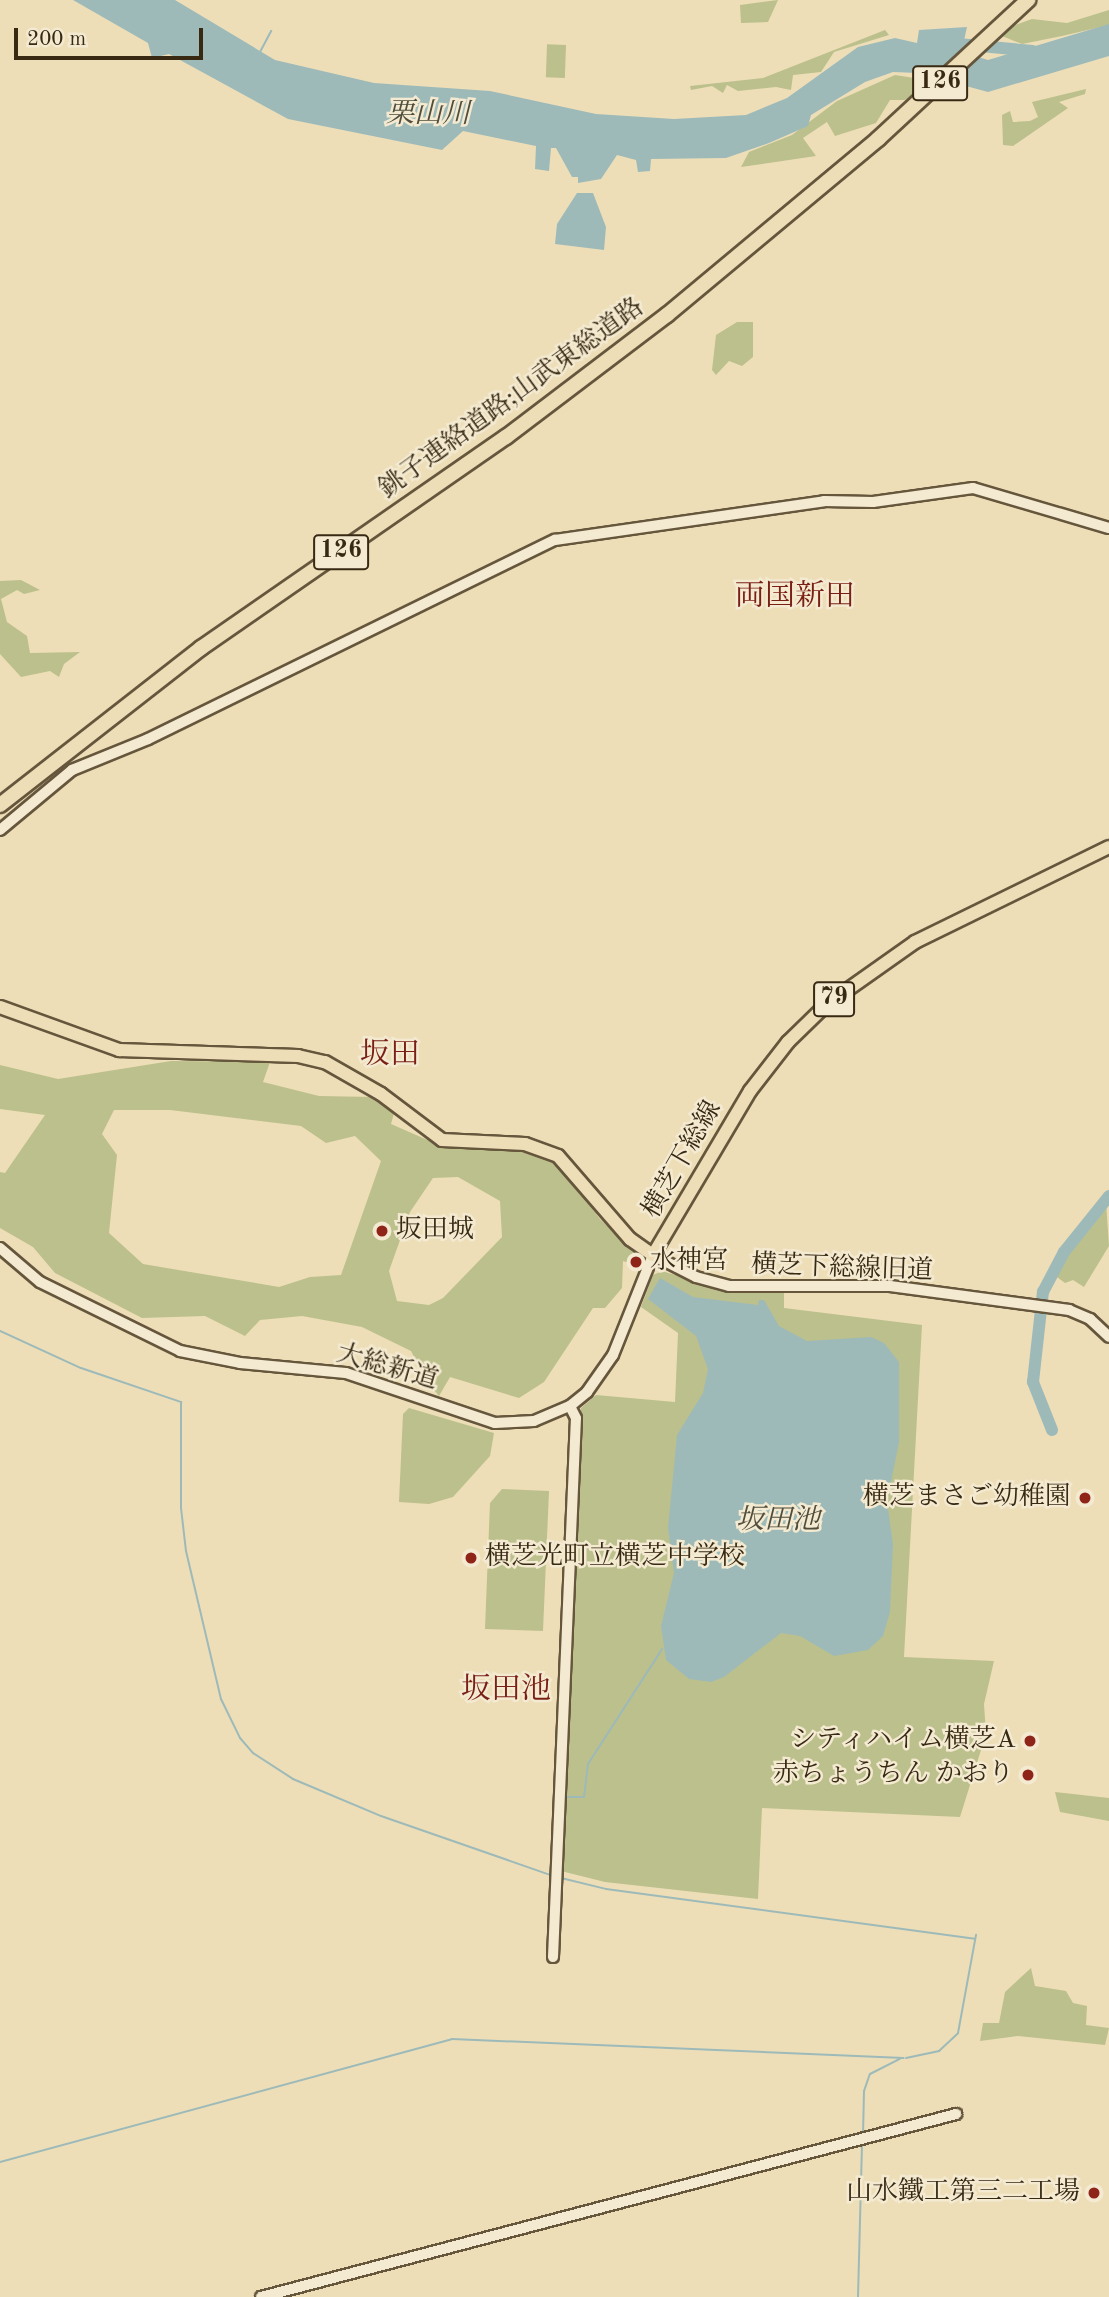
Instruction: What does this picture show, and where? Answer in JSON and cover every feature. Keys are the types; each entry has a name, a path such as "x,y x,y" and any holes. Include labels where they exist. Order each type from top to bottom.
{"highway":[{"name":"銚子連絡道路;山武東総道路","path":"0,805 128,702 576,385 849,164 1028,0"}],"main road":[{"name":"横芝下総線","path":"0,1007 119,1050 299,1056 325,1062 381,1094 442,1140 525,1144 558,1156 630,1239 653,1255 750,1091 788,1042 826,1005 915,942 1109,847"}],"street":[{"path":"0,830 72,770 148,739 555,540 824,501 885,500 973,488 1109,528"},
{"name":"大総新道","path":"0,1248 40,1282 163,1343 206,1358 346,1373 495,1423 534,1421 570,1406 605,1370 653,1255"},
{"name":"横芝下総線旧道","path":"653,1255 696,1277 729,1286 890,1286 1069,1310 1090,1319 1109,1337"},
{"path":"553,1957 576,1418 570,1406"},
{"path":"261,2297 956,2114"}],"green space":[{"path":"778,0 768,22 741,23 740,5"},
{"path":"1109,10 1109,25 1022,44 1002,36 1007,28 1032,19 1067,23"},
{"path":"885,30 889,35 834,52 821,72 793,75 791,90 776,87 738,91 727,85 723,93 712,86 691,90 690,86 763,78"},
{"path":"547,44 566,45 565,78 546,77"},
{"path":"895,75 927,80 923,88 905,100 890,100 876,123 835,136 827,122 803,138 816,156 741,167 749,152 792,135 837,101"},
{"path":"1086,89 1085,94 1059,102 1068,108 1013,146 1003,145 1002,115 1010,111 1013,122 1030,121 1038,117 1032,102"},
{"path":"737,322 753,322 753,357 742,366 729,361 716,375 712,370 716,335"},
{"path":"21,580 40,590 24,594 17,590 1,599 7,622 27,636 30,653 80,652 64,664 59,677 50,671 21,677 0,654 0,581"},
{"path":"171,1061 270,1062 263,1082 319,1096 373,1097 394,1113 391,1124 439,1145 523,1148 557,1162 600,1219 641,1258 640,1267 623,1261 622,1288 605,1308 593,1308 544,1382 519,1398 450,1377 439,1396 426,1380 411,1351 362,1327 302,1316 260,1320 245,1336 205,1316 142,1318 55,1273 33,1247 0,1228 0,1172 5,1173 45,1115 0,1109 0,1065 58,1079","holes":["114,1110 170,1110 301,1126 326,1143 355,1136 381,1161 341,1275 310,1277 279,1287 143,1264 109,1233 117,1155 102,1134","458,1177 500,1201 502,1237 443,1298 429,1305 397,1301 389,1271 410,1212 433,1178"]},
{"path":"1106,1202 1109,1246 1084,1287 1073,1280 1065,1283 1053,1274"},
{"path":"662,1271 734,1293 784,1293 784,1308 922,1325 904,1657 994,1661 984,1704 986,1734 960,1817 762,1808 758,1899 605,1882 561,1871 581,1408 596,1395 675,1402 678,1333 641,1307 653,1275"},
{"path":"409,1408 494,1433 490,1456 453,1497 429,1504 399,1502 403,1414"},
{"path":"502,1489 549,1491 543,1631 485,1629 490,1503"},
{"path":"1055,1792 1109,1798 1109,1821 1060,1812"},
{"path":"1031,1968 1035,1986 1066,1991 1073,2003 1087,2006 1086,2025 1109,2028 1105,2045 1018,2036 980,2041 983,2023 999,2023 1005,1992"}],"water":[{"name":"栗山川","path":"73,0 175,0 275,60 374,83 490,91 596,114 674,119 746,115 787,98 858,47 895,38 917,43 919,30 967,27 963,45 968,54 988,60 1109,24 1109,56 988,92 918,73 893,72 865,82 811,115 808,126 769,143 726,158 651,159 650,171 638,172 636,160 617,155 601,179 578,183 578,177 572,177 556,148 551,148 549,171 535,169 536,146 463,131 442,150 288,119 169,54 152,58 148,43"},
{"path":"577,193 593,193 606,227 604,250 555,244 557,224"},
{"name":"坂田池","path":"660,1278 693,1297 758,1305 759,1300 764,1300 779,1326 807,1341 871,1337 884,1343 899,1362 899,1442 887,1502 893,1544 890,1612 883,1636 868,1650 834,1656 800,1636 781,1633 724,1677 711,1682 689,1679 666,1660 661,1626 674,1573 668,1528 677,1435 703,1393 708,1369 696,1336 648,1299"}],"waterway":[{"path":"260,52 271,31"},
{"name":"栗山川","path":"947,43 1033,51"},
{"path":"1052,1430 1033,1382 1043,1292 1064,1252 1109,1196"},
{"path":"0,1331 81,1368 181,1402 181,1508 186,1551 221,1699 240,1738 253,1753 293,1779 381,1816 553,1876"},
{"path":"567,1797 584,1797 588,1764 662,1649"},
{"path":"561,1878 606,1889 975,1939"},
{"path":"906,2058 939,2051 958,2033 976,1935"},
{"path":"0,2162 452,2039 904,2058"},
{"path":"863,2135 864,2091 870,2074 900,2059"},
{"path":"858,2297 862,2144"}],"place":[{"name":"坂田城","path":"382,1231"},
{"name":"水神宮","path":"636,1262"},
{"name":"横芝まさご幼稚園","path":"1085,1498"},
{"name":"横芝光町立横芝中学校","path":"471,1558"},
{"name":"シティハイム横芝A","path":"1030,1741"},
{"name":"赤ちょうちん かおり","path":"1028,1775"},
{"name":"山水鐵工第三二工場","path":"1094,2193"}],"district":[{"name":"両国新田","path":"795,597"},
{"name":"坂田","path":"390,1055"},
{"name":"坂田池","path":"506,1690"}]}
